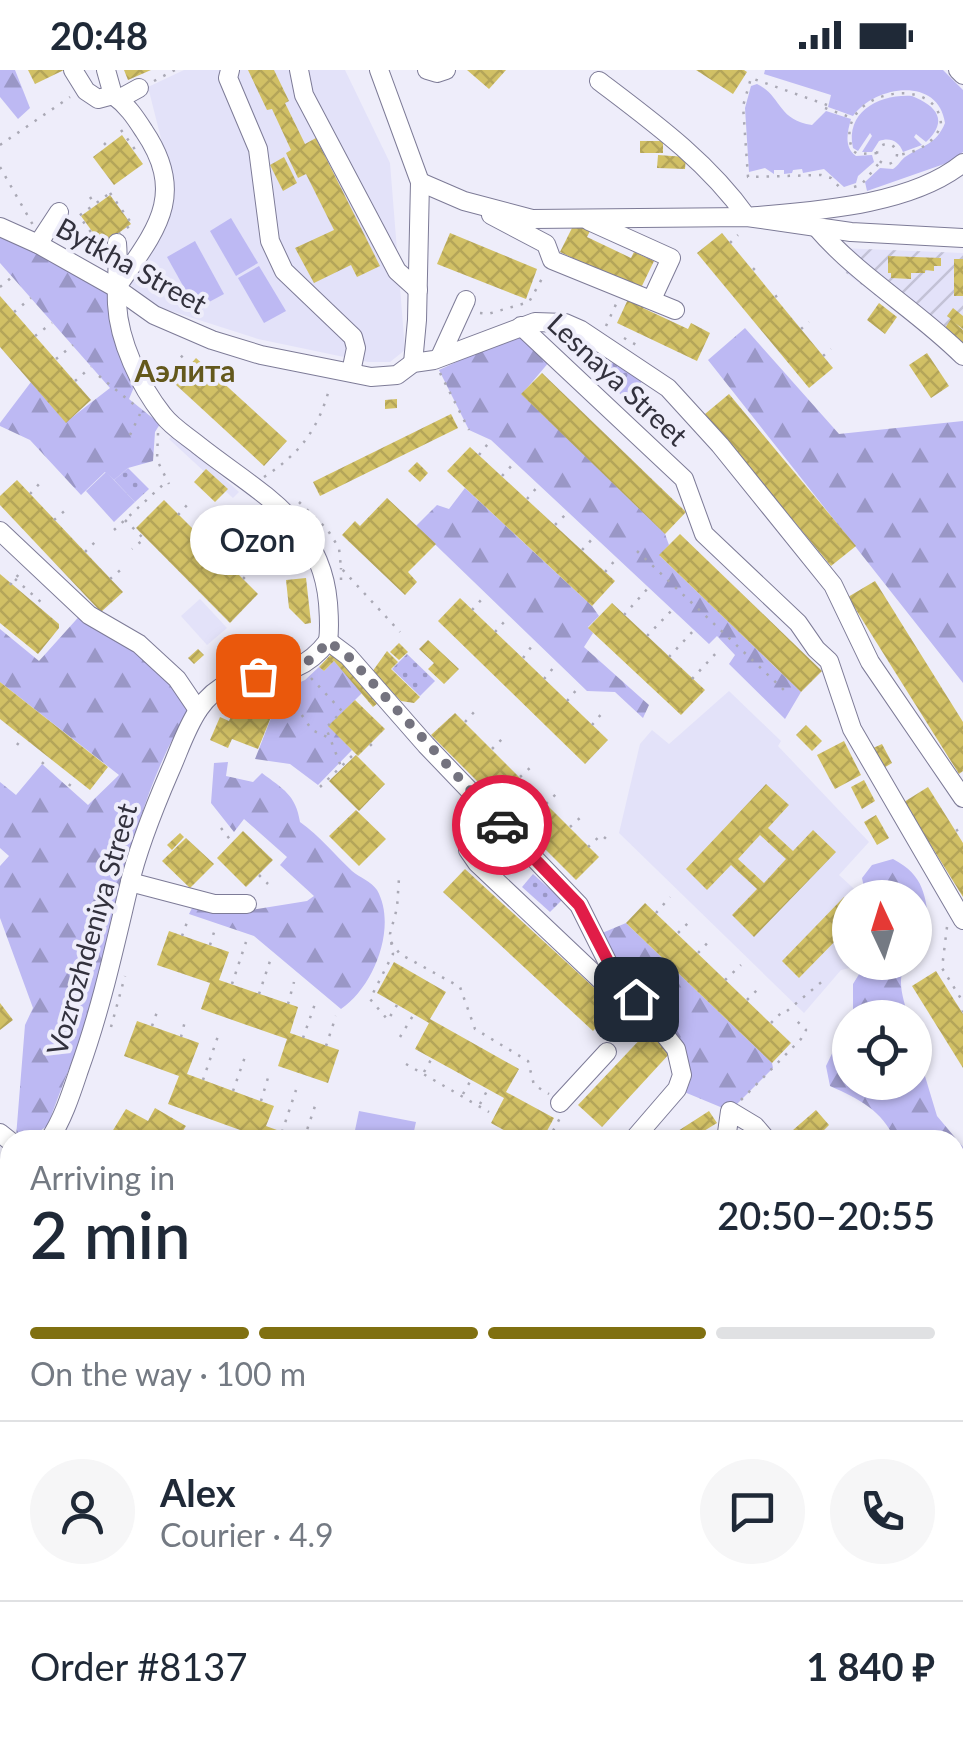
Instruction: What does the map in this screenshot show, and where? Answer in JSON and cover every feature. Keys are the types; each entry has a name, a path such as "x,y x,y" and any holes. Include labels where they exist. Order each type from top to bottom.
{"street":[{"path":"73,70 83,87 98,99 139,88"},
{"path":"106,70 116,97 131,110 166,170 164,199 145,246 116,288"},
{"path":"230,70 228,78 258,149 270,242 284,271 354,337 356,348 342,371"},
{"path":"300,70 304,95 397,271 418,290"},
{"path":"379,70 420,182 413,363"},
{"path":"598,81 696,157 728,190 747,217 816,228 963,238"},
{"path":"464,202 532,219 747,217 831,209 914,189 963,163"},
{"path":"420,182 546,244 552,260 675,310"},
{"path":"36,235 59,212"},
{"path":"145,246 148,215"},
{"path":"583,219 670,258 652,299"},
{"name":"Bytkha Street","path":"0,228 36,235 154,315 212,340 260,355 342,371 385,377 406,370 413,363 437,358 521,326 549,321 581,330"},
{"path":"816,228 833,247 963,356"},
{"path":"117,243 120,331 139,375 165,418 252,488 278,504 317,552 327,592 328,641 348,656 438,759 579,905 610,965 676,1049 682,1074 667,1103 642,1130"},
{"path":"437,358 463,305"},
{"name":"Lesnaya Street","path":"521,326 684,479 704,534 798,623 830,661 852,729 955,923"},
{"name":"Lesnaya Street","path":"581,330 668,388 720,446 833,585 870,662 963,798"},
{"path":"0,532 88,614 139,644 177,680 198,710"},
{"name":"Vozrozhdeniya Street","path":"54,1130 102,1009 130,882 158,800 198,710 222,686 238,678 296,670 328,641"},
{"path":"468,850 477,863 616,993 631,992"},
{"path":"130,882 214,904 248,904"},
{"path":"557,1100 607,1052"},
{"path":"727,1130 730,1111 758,1130"}],"path":[{"path":"139,88 174,70"},
{"path":"854,119 751,78 743,106 748,177 821,174 843,191 860,185 880,162"},
{"path":"0,146 83,87"},
{"path":"877,153 853,152 849,137 854,119 870,100 909,93 931,102 942,119 938,133 923,147 897,155 892,163 880,162"},
{"path":"49,111 52,117"},
{"path":"121,130 137,153"},
{"path":"877,153 883,145 890,144 897,155"},
{"path":"877,153 880,162"},
{"path":"0,167 36,235"},
{"path":"110,193 132,224 102,247 79,216 110,193"},
{"path":"90,197 96,206"},
{"path":"730,242 738,235"},
{"path":"463,305 488,314 529,302 552,260"},
{"path":"753,270 760,263"},
{"path":"0,287 12,277"},
{"path":"606,329 622,291"},
{"path":"775,298 783,292"},
{"path":"14,312 31,298"},
{"path":"36,336 52,322"},
{"path":"800,328 809,322"},
{"path":"56,359 72,345"},
{"path":"823,356 831,349"},
{"path":"437,358 469,430"},
{"path":"75,381 91,367"},
{"path":"252,488 306,443 342,371"},
{"path":"99,376 150,418"},
{"path":"130,435 141,411"},
{"path":"114,530 167,483 156,460 160,424"},
{"path":"479,455 492,440"},
{"path":"502,476 515,462"},
{"path":"30,494 41,482"},
{"path":"527,499 540,485"},
{"path":"138,500 142,504"},
{"path":"178,514 188,504"},
{"path":"54,520 68,508"},
{"path":"124,512 130,515"},
{"path":"555,525 568,512"},
{"path":"125,520 144,539 132,549"},
{"path":"202,537 212,527"},
{"path":"582,550 595,536"},
{"path":"85,552 98,539"},
{"path":"222,559 232,548"},
{"path":"637,551 785,691"},
{"path":"605,572 617,558"},
{"path":"110,579 124,567"},
{"path":"340,584 341,568"},
{"path":"243,579 253,570"},
{"path":"14,579 42,603"},
{"path":"624,614 648,587"},
{"path":"472,610 482,599"},
{"path":"647,636 673,610"},
{"path":"495,632 506,621"},
{"path":"669,657 694,630"},
{"path":"523,658 532,646"},
{"path":"692,678 717,652"},
{"path":"544,679 554,667"},
{"path":"306,673 343,711 326,728 341,768"},
{"path":"292,682 282,686 312,730 328,738"},
{"path":"568,701 578,688"},
{"path":"465,722 476,710"},
{"path":"592,725 604,712"},
{"path":"17,745 23,738"},
{"path":"492,749 503,738"},
{"path":"320,787 354,752"},
{"path":"42,764 48,756"},
{"path":"520,777 532,766"},
{"path":"69,786 75,778"},
{"path":"546,804 558,792"},
{"path":"570,828 582,816"},
{"path":"956,831 963,826"},
{"path":"222,828 232,842"},
{"path":"588,847 602,836 611,842"},
{"path":"259,876 268,884"},
{"path":"397,1005 388,1020 370,998 393,954 399,878"},
{"path":"656,913 670,897"},
{"path":"182,936 188,917"},
{"path":"678,934 692,919"},
{"path":"955,923 942,968 963,1002"},
{"path":"210,945 216,926"},
{"path":"698,953 712,938"},
{"path":"232,984 246,942"},
{"path":"391,942 400,954 460,986 475,1028 528,1061 534,1086 557,1100 562,1116 554,1130"},
{"path":"259,994 270,961"},
{"path":"725,980 740,966"},
{"path":"112,1026 126,973"},
{"path":"771,1023 825,979"},
{"path":"288,1004 294,982"},
{"path":"947,988 952,984"},
{"path":"748,1000 761,986"},
{"path":"303,1038 316,1001"},
{"path":"607,1052 649,1011"},
{"path":"152,1026 156,1012"},
{"path":"400,1036 414,1014"},
{"path":"326,1046 336,1016"},
{"path":"739,1115 738,1103 806,1030 795,1020"},
{"path":"181,1037 185,1021"},
{"path":"628,1031 640,1040"},
{"path":"204,1080 218,1036"},
{"path":"233,1091 246,1054"},
{"path":"423,1074 432,1058"},
{"path":"406,1064 490,1112"},
{"path":"262,1101 270,1071"},
{"path":"462,1096 470,1080"},
{"path":"479,1106 488,1089"},
{"path":"283,1130 296,1090"},
{"path":"307,1130 316,1103"}],"shaded area":[{"path":"184,70 345,70 390,163 405,350 390,362 368,362 258,339 149,304 129,283 154,236 173,186 148,87"},
{"path":"840,248 963,253 963,361 846,273"},
{"path":"174,434 239,492 233,498 169,439"},
{"path":"200,599 227,628 207,645 181,616"},
{"path":"729,691 781,741 778,746 869,842 839,875 844,880 832,880 832,980 804,1013 619,833 640,744 652,730 669,744"}],"green space":[{"path":"0,70 15,70 30,108 18,119 0,97"},
{"path":"765,70 943,70 963,90 963,152 947,163 867,191 865,182 880,168 893,169 937,136 945,123 931,97 904,90 889,92 853,116 828,107 831,95 764,74"},
{"path":"757,84 801,122 812,125 826,111 851,119 850,148 856,156 872,155 874,162 858,176 856,183 844,187 824,169 784,174 784,170 774,170 774,174 765,168 749,172 745,108 751,86"},
{"path":"912,96 928,104 937,115 937,127 926,142 916,134 914,137 922,145 903,152 897,143 887,139 879,141 872,152 862,152 872,136 870,133 858,151 853,148 854,124 868,107 888,98"},
{"path":"231,218 258,263 236,276 210,231"},
{"path":"0,227 116,288 139,375 129,399 160,424 155,432 153,461 128,468 114,480 105,472 81,495 30,440 0,423 31,382 66,422 110,388 0,263"},
{"path":"195,241 224,294 196,309 167,257"},
{"path":"259,266 286,311 264,323 238,278"},
{"path":"745,328 839,434 963,421 963,683 708,360"},
{"path":"526,330 555,355 522,394 665,534 669,545 660,556 801,692 785,719 729,664 735,655 717,636 709,644 491,440 469,430 439,370"},
{"path":"618,360 643,380 628,401 596,372"},
{"path":"128,468 149,489 135,502 114,480"},
{"path":"106,472 135,502 114,522 86,491"},
{"path":"465,488 592,606 599,616 588,627 593,633 584,647 649,705 643,718 615,692 587,691 416,526 437,505 449,509"},
{"path":"84,611 139,644 193,703 173,737 143,810 88,1017 48,1125 42,1130 17,1130 25,1025 33,1008 0,918 0,866 9,856 0,848 0,782 16,795 42,764 88,805 119,775 0,682 0,629 39,661"},
{"path":"407,654 435,681 420,696 392,669"},
{"path":"334,661 362,693 329,726 352,750 318,785 290,764 255,759 273,713 276,693 305,680 319,667 324,671"},
{"path":"228,762 226,776 253,782 262,773 282,788 292,799 300,822 377,890 385,921 379,956 363,987 341,1009 254,936 189,914 194,904 251,910 307,901 314,896 280,865 287,857 244,819 234,832 211,803 214,763"},
{"path":"893,859 917,880 862,880 872,865"},
{"path":"533,874 562,900 550,912 522,887"},
{"path":"626,923 772,1063 773,1068 730,1111 677,1089 682,1075 595,936"},
{"path":"855,980 901,980 904,1000 853,1000"},
{"path":"832,1054 832,1087 830,1086 826,1066"},
{"path":"932,1099 937,1116 949,1130 890,1130 860,1101"},
{"path":"359,1111 416,1122 414,1130 355,1130"}],"building":[{"path":"28,70 64,70 35,84"},
{"path":"124,70 151,70 128,80"},
{"path":"248,70 274,70 305,144 316,138 380,266 357,277 351,265 314,283 295,248 334,230 306,174 298,178 286,153 291,150"},
{"path":"467,70 506,70 489,89"},
{"path":"696,70 744,70 747,72 733,94"},
{"path":"122,135 143,164 114,185 93,157"},
{"path":"640,141 663,141 663,153 640,153"},
{"path":"658,155 686,157 685,169 657,168"},
{"path":"284,157 297,183 283,191 270,165"},
{"path":"110,195 131,224 102,245 81,216"},
{"path":"574,224 590,231 587,237 631,258 634,252 654,261 640,290 560,252"},
{"path":"450,233 537,269 526,299 437,264"},
{"path":"722,233 833,368 809,388 697,253"},
{"path":"888,256 941,258 941,266 934,266 934,271 911,273 911,279 891,278"},
{"path":"954,259 963,259 963,296 954,296"},
{"path":"630,295 646,302 643,308 688,329 691,323 710,333 697,361 617,323"},
{"path":"0,296 91,400 66,423 0,347"},
{"path":"879,303 897,317 885,334 867,320"},
{"path":"953,308 963,316 963,329 955,323 963,330 963,346 945,328"},
{"path":"927,353 949,386 931,398 909,365"},
{"path":"196,358 287,441 264,466 174,383"},
{"path":"542,373 686,512 665,534 521,394"},
{"path":"729,394 856,546 831,566 705,414"},
{"path":"397,399 397,408 385,409 385,400"},
{"path":"451,414 458,428 320,496 313,482"},
{"path":"470,447 615,581 592,606 447,471"},
{"path":"417,462 428,473 420,482 408,471"},
{"path":"206,469 228,489 215,502 194,482"},
{"path":"17,480 123,592 101,612 0,505 0,496"},
{"path":"387,498 436,544 408,572 417,582 405,595 342,535 355,521 360,526"},
{"path":"164,500 258,594 230,623 136,528"},
{"path":"256,513 293,549 282,561 245,525"},
{"path":"680,534 822,671 801,692 659,555"},
{"path":"0,574 59,624 38,654 0,623"},
{"path":"306,578 311,623 305,624 289,608 286,580"},
{"path":"875,581 963,722 963,771 959,774 848,597"},
{"path":"460,598 608,740 585,764 438,621"},
{"path":"612,603 705,690 681,715 588,628"},
{"path":"428,640 459,669 444,684 428,669 434,663 419,649"},
{"path":"399,643 408,652 399,660 390,652"},
{"path":"198,649 204,655 194,664 188,658"},
{"path":"387,651 398,662 391,669 420,697 414,703 401,701 372,672"},
{"path":"333,652 378,703 373,707 334,661 324,671 319,667"},
{"path":"0,682 108,767 90,790 0,719"},
{"path":"258,694 274,701 271,709 254,702"},
{"path":"239,698 273,712 258,749 232,739 228,748 210,740 220,717 229,721"},
{"path":"355,700 385,729 358,756 328,726"},
{"path":"455,713 599,857 576,880 431,735"},
{"path":"806,725 822,741 812,751 796,735"},
{"path":"844,741 861,775 835,789 817,755"},
{"path":"882,744 892,763 882,769 871,749"},
{"path":"356,755 385,784 359,811 329,781"},
{"path":"864,780 875,801 862,809 851,787"},
{"path":"766,784 789,805 768,828 793,851 813,830 836,852 754,937 732,915 757,889 731,865 707,890 686,869","holes":["760,835 786,859 764,883 738,859"]},
{"path":"928,787 963,843 963,897 904,802"},
{"path":"356,810 386,839 359,866 329,836"},
{"path":"876,815 889,838 877,845 864,822"},
{"path":"243,831 273,860 246,887 217,858"},
{"path":"180,833 184,837 172,850 167,845"},
{"path":"186,838 214,864 190,888 162,861"},
{"path":"465,869 615,1007 593,1031 443,892"},
{"path":"645,903 791,1043 772,1063 626,923"},
{"path":"832,909 832,944 799,978 782,961"},
{"path":"169,931 229,952 219,980 298,1007 290,1033 339,1050 328,1083 278,1066 287,1039 201,1009 210,983 157,965"},
{"path":"394,962 446,992 430,1019 519,1069 506,1092 554,1118 547,1130 504,1130 491,1123 504,1098 415,1049 429,1023 377,993"},
{"path":"936,971 963,1014 963,1068 932,1018 932,1000 921,1000 912,986 932,980"},
{"path":"0,1003 13,1020 0,1030"},
{"path":"137,1021 199,1043 187,1074 274,1106 266,1126 277,1130 240,1130 168,1104 179,1076 124,1056"},
{"path":"648,1031 671,1052 602,1127 578,1105"},
{"path":"155,1108 186,1126 183,1130 113,1130 126,1109 148,1121"},
{"path":"816,1110 829,1125 824,1130 793,1130"},
{"path":"709,1111 717,1123 706,1130 680,1130"}],"way so far":[{"path":"258,676 296,670 328,641 348,656 502,825"}],"place":[{"name":"Ozon","path":"258,676"}],"district":[{"name":"Аэлита","path":"185,370"}],"route":[{"path":"502,825 579,905 610,965 636,999"}]}
